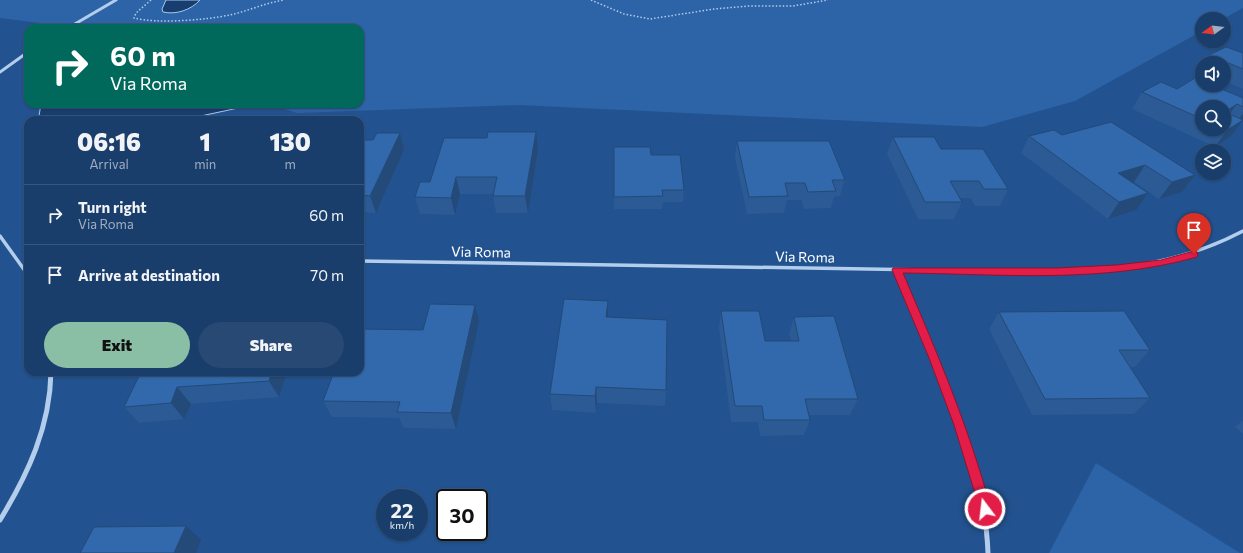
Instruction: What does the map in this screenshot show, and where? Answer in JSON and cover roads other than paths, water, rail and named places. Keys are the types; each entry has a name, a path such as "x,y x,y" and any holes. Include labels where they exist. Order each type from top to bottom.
{"street":[{"path":"75,24 116,0"},
{"path":"0,72 24,55"},
{"name":"Via Roma","path":"364,261 1057,272 1116,269 1161,263 1183,258 1227,241 1243,231"},
{"path":"0,236 24,269"},
{"path":"897,270 934,358 960,425 975,471 985,509 988,553"},
{"path":"0,520 22,482 35,452 42,432 48,406 51,376"}]}
